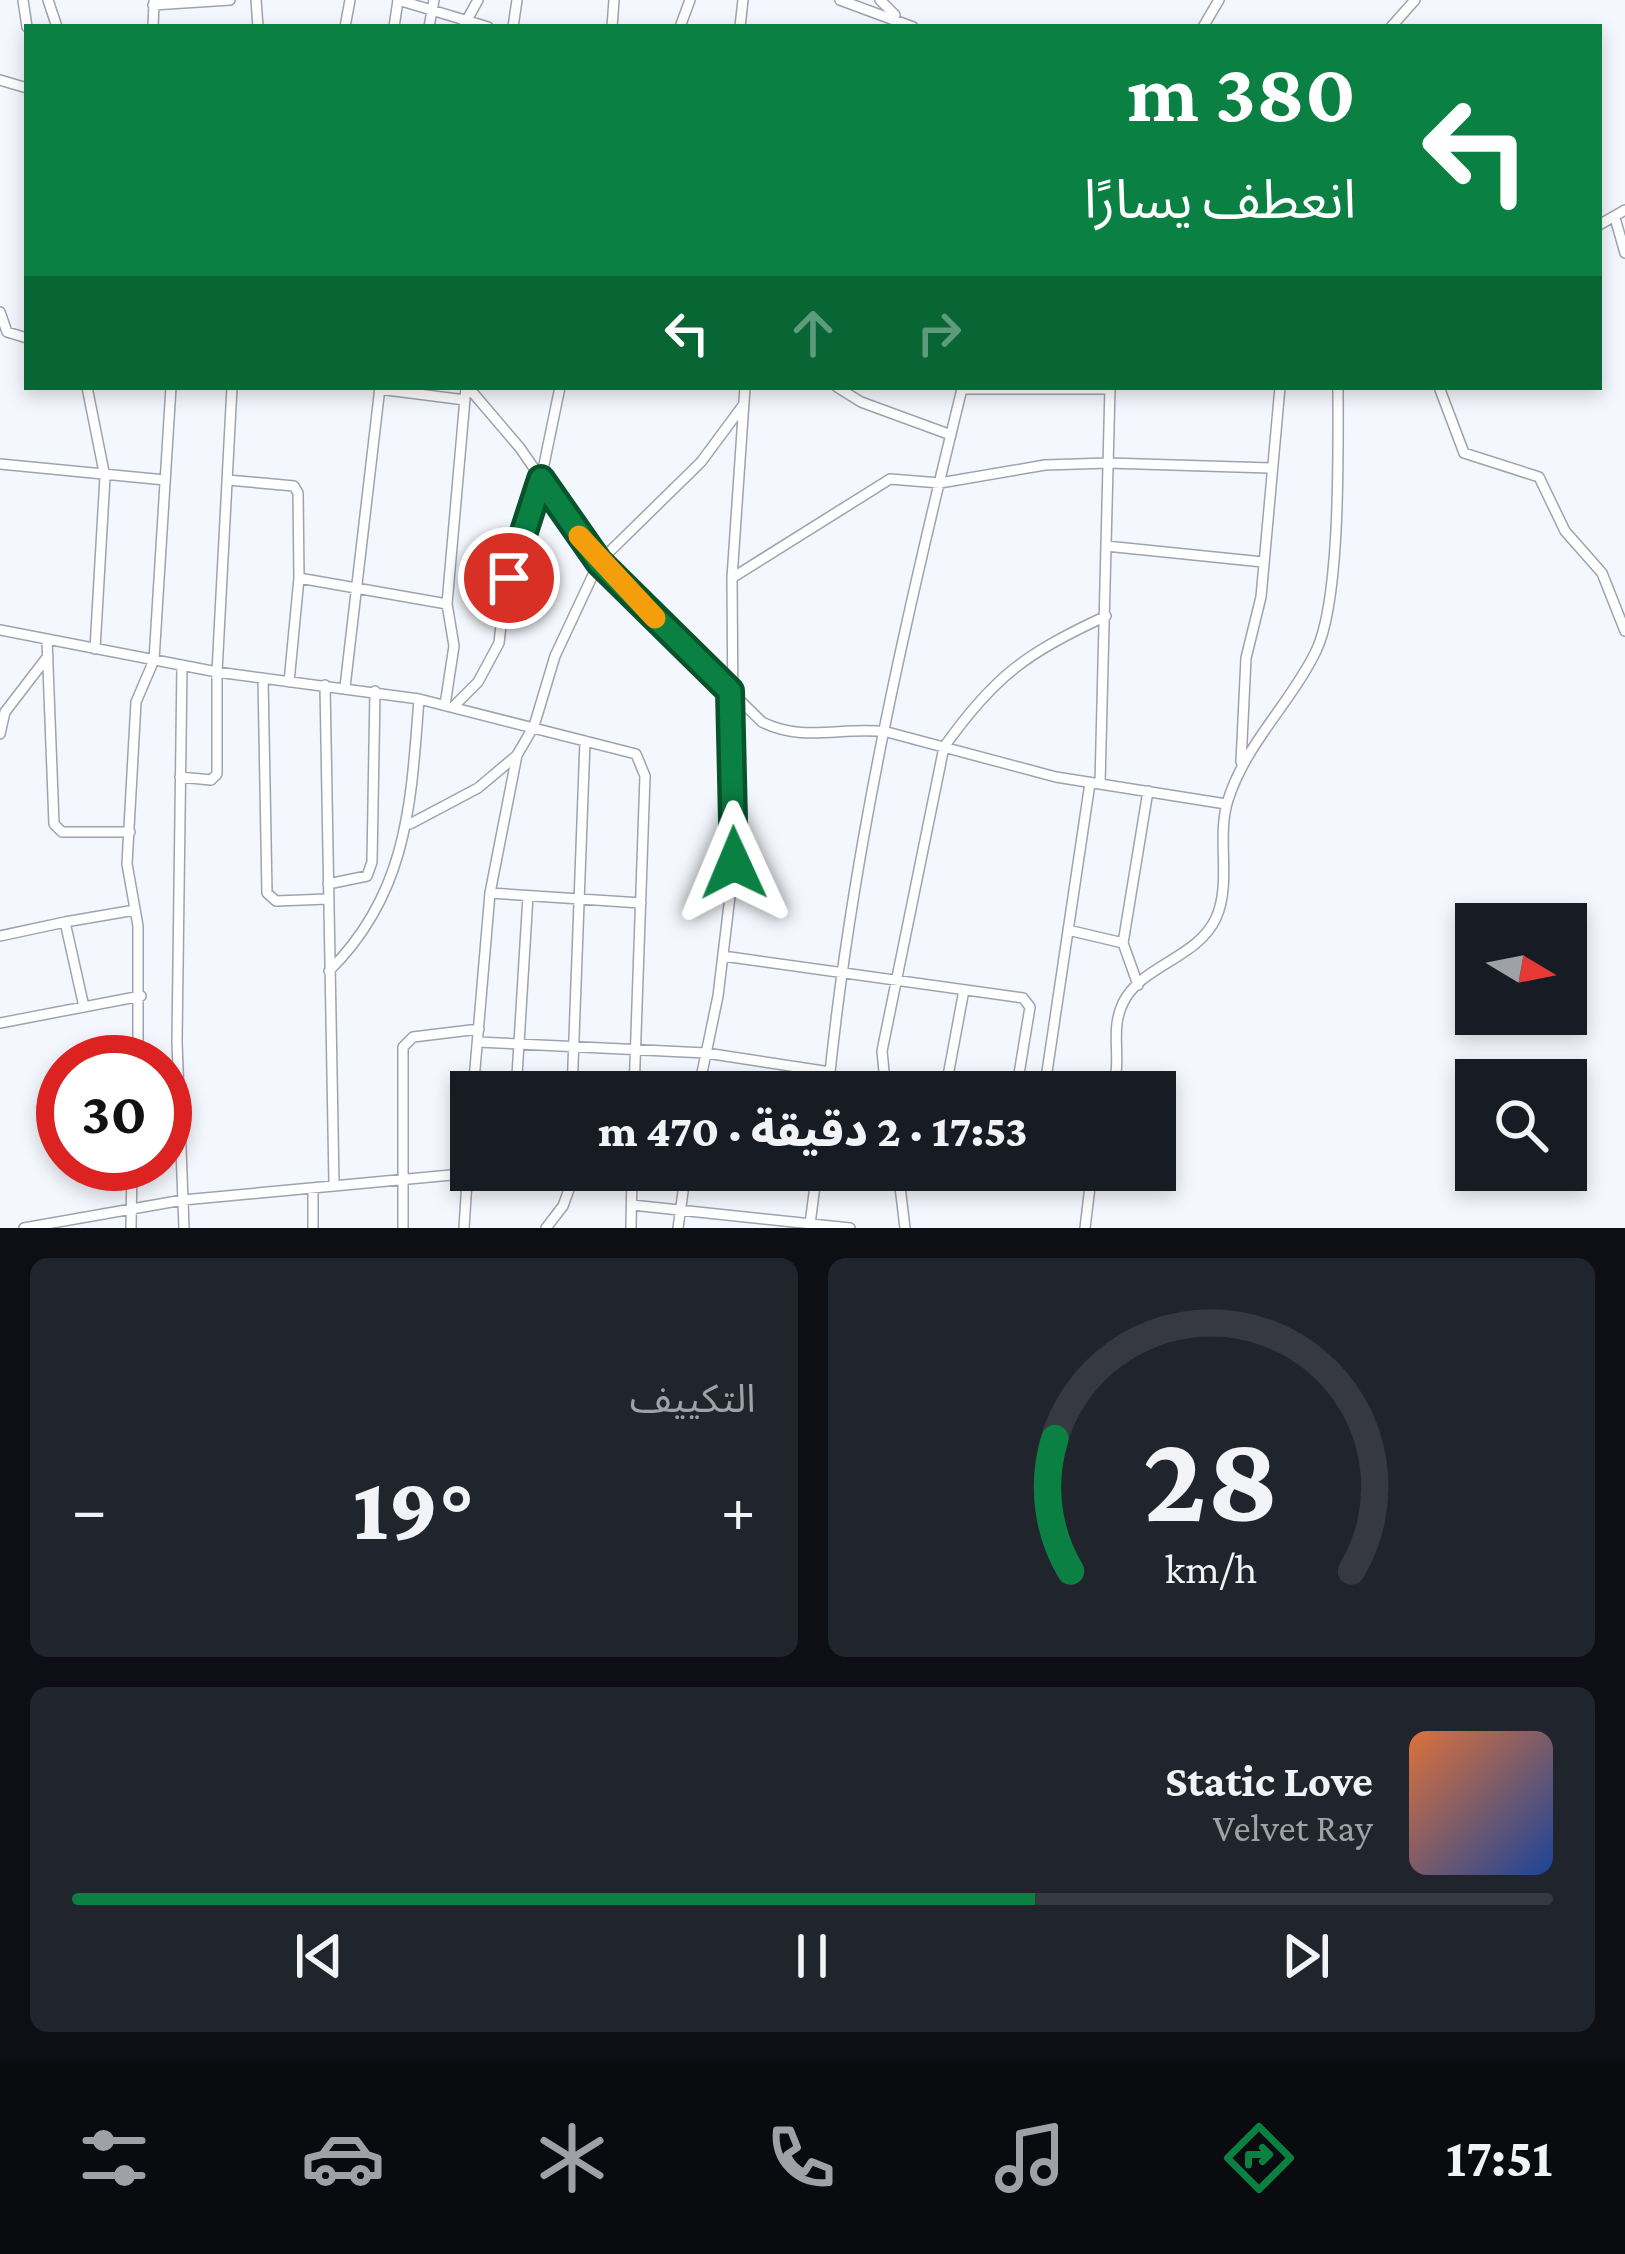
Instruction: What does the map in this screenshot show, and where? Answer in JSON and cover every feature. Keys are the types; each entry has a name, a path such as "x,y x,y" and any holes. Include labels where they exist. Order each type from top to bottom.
{"street":[{"path":"153,2 230,0"},
{"path":"398,0 464,24 478,0"},
{"path":"430,24 434,0"},
{"path":"840,0 907,24"},
{"path":"880,0 898,19"},
{"path":"1394,24 1415,0"},
{"path":"1602,224 1625,210"},
{"path":"1615,218 1625,253"},
{"path":"0,312 8,332 24,337"},
{"path":"88,390 105,477 95,649"},
{"path":"139,1035 135,910 127,864 136,702 154,660 171,390"},
{"path":"180,777 211,780 217,774 217,672 232,390"},
{"path":"345,687 380,390"},
{"path":"394,390 465,400"},
{"path":"449,706 454,646 447,604 467,390"},
{"path":"469,390 541,479 599,562 730,691 779,730 887,732 1095,784 1226,804"},
{"path":"449,706 478,682 499,644 503,598 541,479 559,390"},
{"path":"702,1071 734,863 732,578 745,390"},
{"path":"842,390 861,402 950,435"},
{"path":"861,390 861,402"},
{"path":"830,1071 840,975 961,390"},
{"path":"1047,1071 1095,784 1106,616 1110,390"},
{"path":"1241,768 1249,691 1246,658 1263,562 1280,390"},
{"path":"1118,1071 1118,1017 1138,985 1195,945 1217,916 1226,804 1241,768 1310,663 1323,631 1339,477 1338,390"},
{"path":"1440,390 1464,453 1529,472 1545,484 1565,531 1602,573 1625,631"},
{"path":"410,824 478,788 517,755 535,726 555,656 599,562 701,462 744,404"},
{"path":"732,578 890,478 940,483 1045,465 1108,463 1270,468"},
{"path":"0,464 166,480"},
{"path":"228,480 296,489 299,578 289,682"},
{"path":"1106,546 1263,562"},
{"path":"299,578 447,604"},
{"path":"884,1071 882,1051 944,747 972,707 1018,662 1036,648 1106,616"},
{"path":"0,630 217,672 419,699 636,754 643,763 635,1071"},
{"path":"47,640 54,824 62,832 130,832"},
{"path":"0,734 5,712 48,656"},
{"path":"182,665 177,1042 184,1228"},
{"path":"263,678 267,893 276,901 328,899"},
{"path":"325,685 334,1184"},
{"path":"328,884 368,876 372,862 375,691"},
{"path":"329,971 375,918 410,824 419,699"},
{"path":"572,1071 585,742"},
{"path":"475,1071 490,893 517,755"},
{"path":"1138,985 1123,943 1148,790"},
{"path":"490,893 640,903"},
{"path":"517,1071 528,896"},
{"path":"0,936 135,910"},
{"path":"64,922 85,1006"},
{"path":"1068,930 1123,943"},
{"path":"723,956 1028,1001 1019,1071"},
{"path":"949,1071 964,990"},
{"path":"1,1021 141,995"},
{"path":"404,1228 404,1047 413,1037 479,1029"},
{"path":"478,1042 706,1053 823,1071"},
{"path":"24,1228 183,1200 450,1172"},
{"path":"313,1188 313,1228"},
{"path":"131,1228 133,1191"},
{"path":"464,1228 465,1191"},
{"path":"546,1228 568,1191"},
{"path":"631,1228 632,1191"},
{"path":"678,1228 683,1191"},
{"path":"810,1226 815,1191"},
{"path":"901,1191 905,1228"},
{"path":"1085,1228 1089,1191"},
{"path":"632,1205 850,1228"}],"slow traffic":[{"path":"579,536 655,618"}],"route":[{"path":"509,578 541,479 599,562 730,691 734,863"}]}
